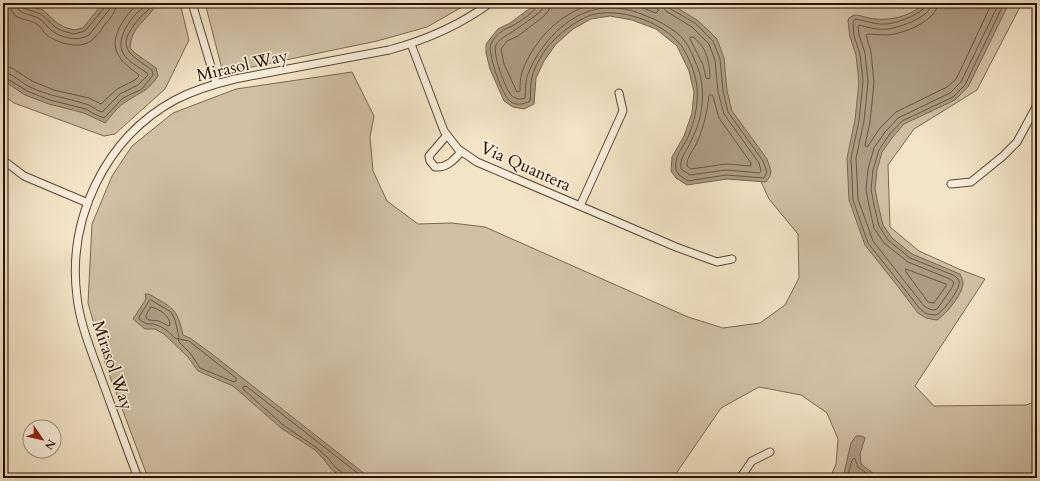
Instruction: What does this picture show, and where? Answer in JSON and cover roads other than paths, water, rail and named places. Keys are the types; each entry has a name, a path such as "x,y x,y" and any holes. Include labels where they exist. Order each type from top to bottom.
{"street":[{"path":"192,3 216,83"},
{"name":"Mirasol Way","path":"138,478 84,331 78,304 75,277 76,254 81,223 88,202 105,168 122,144 133,132 155,114 189,93 216,83 389,50 411,44 451,28 490,3"},
{"name":"Via Quantera","path":"411,44 440,123 447,135 462,152 476,162 676,247 717,262 732,259"},
{"name":"Via Quantera","path":"580,206 623,111 619,93"},
{"path":"951,184 971,182 1002,156 1017,142 1037,105"},
{"path":"447,135 430,156 430,161 435,167 442,167 452,162 462,152"},
{"path":"3,160 24,176 88,202"},
{"path":"740,478 752,461 770,452"}],"water":[{"path":"3,3 19,3 43,10 57,23 74,30 83,28 103,3 152,3 154,8 135,30 130,48 156,68 158,76 144,91 124,103 105,123 84,113 49,104 25,95 3,80"},
{"path":"537,3 669,3 697,20 717,39 724,58 727,91 732,111 767,159 771,171 766,182 727,179 687,185 676,178 671,171 672,157 684,136 692,113 694,92 689,71 677,46 656,29 632,20 610,16 591,19 573,29 556,44 544,61 536,78 534,104 524,109 513,107 504,101 490,69 486,53 486,44 498,29 510,23"},
{"path":"924,3 1009,3 968,87 955,100 904,124 882,152 877,170 875,189 878,204 883,225 892,238 912,254 960,274 962,278 963,283 960,293 949,309 937,320 926,318 918,313 865,245 849,200 847,158 855,120 859,82 856,55 850,37 849,18 854,15 858,15 876,19 891,19 906,15 919,8"},
{"path":"145,294 149,294 163,302 176,313 183,335 190,338 212,354 370,478 342,477 332,470 315,450 281,428 233,386 198,371 188,357 164,334 155,329 145,329 133,319 146,299"},
{"path":"856,436 862,436 865,438 860,454 861,464 879,478 843,478 851,443"}]}
